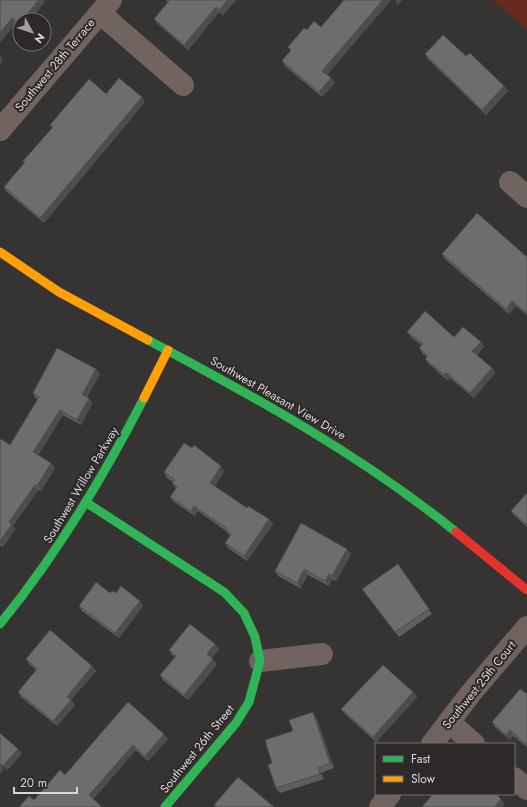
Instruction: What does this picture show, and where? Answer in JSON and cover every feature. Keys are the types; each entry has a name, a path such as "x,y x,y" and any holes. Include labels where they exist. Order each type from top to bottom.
{"street":[{"path":"105,7 183,85"},
{"name":"Southwest 28th Terrace","path":"0,130 105,7"},
{"path":"510,182 527,197"},
{"name":"Southwest Pleasant View Drive","path":"0,252 64,295 282,413 361,461 423,505 527,590"},
{"name":"Southwest Willow Parkway","path":"0,624 60,547 87,503 112,459 168,350"},
{"path":"87,503 224,592 244,613 255,637 260,661 322,654"},
{"name":"Southwest 25th Court","path":"433,743 471,693 527,627"},
{"name":"Southwest 26th Street","path":"165,807 236,723 249,702 260,661"},
{"path":"449,722 473,743"},
{"path":"515,779 527,789"},
{"path":"380,807 389,795"}],"shaded area":[{"path":"491,0 527,0 527,29"}],"building":[{"path":"0,0 39,0 29,12 12,12 12,18 0,33"},
{"path":"168,0 228,0 219,10 216,7 184,45 154,19 169,1"},
{"path":"344,0 383,0 322,71 331,78 319,92 282,61 291,50 288,47 304,28 307,30 314,21 321,27"},
{"path":"443,35 466,56 470,53 504,86 482,110 425,54"},
{"path":"119,78 142,97 40,218 4,187 25,162 23,161 53,127 50,125 89,79 106,94"},
{"path":"477,213 527,257 527,313 512,301 506,309 442,254"},
{"path":"425,311 454,337 463,327 481,342 472,351 492,368 470,393 447,373 444,375 425,359 428,356 419,348 423,344 407,332"},
{"path":"57,348 96,369 82,395 89,398 77,420 60,410 33,452 51,463 37,486 35,485 9,522 12,524 0,541 0,441 1,439 10,445 39,397 33,393"},
{"path":"184,443 192,448 194,445 221,466 210,483 247,508 248,506 269,519 244,556 225,543 231,534 226,530 226,528 194,506 191,511 170,497 177,487 172,483 175,480 164,472"},
{"path":"527,493 527,525 511,511"},
{"path":"301,523 347,549 332,576 329,574 325,581 304,569 297,583 275,571"},
{"path":"398,564 429,609 395,632 362,589"},
{"path":"96,582 110,593 112,591 116,593 121,586 140,601 115,633 79,606"},
{"path":"190,624 215,644 207,654 213,659 184,695 160,675 176,656 169,650"},
{"path":"50,630 92,666 67,697 71,700 53,721 18,692 37,669 26,659"},
{"path":"383,665 413,692 373,737 341,709"},
{"path":"520,689 527,694 527,745 510,730 506,735 492,722"},
{"path":"128,702 164,734 145,756 133,745 89,795 102,807 19,807 29,796 34,800 60,770 65,775"},
{"path":"313,712 330,763 318,768 320,774 276,788 268,765 272,763 265,740 293,731 289,720"},
{"path":"0,733 18,749 3,766 1,764 0,765"},
{"path":"238,777 274,807 217,807 214,805"},
{"path":"432,795 497,795 501,799 495,807 422,807"}],"traffic: fast":[{"path":"148,340 267,405 345,452 420,504 456,532"},
{"path":"0,624 41,570 78,515 144,398"},
{"path":"87,503 224,592 244,613 255,637 260,661 249,702 236,723 165,807"}],"traffic: slow":[{"path":"0,252 59,292 148,340"},
{"path":"144,398 168,350"}],"traffic: jam":[{"path":"456,532 527,590"}]}
